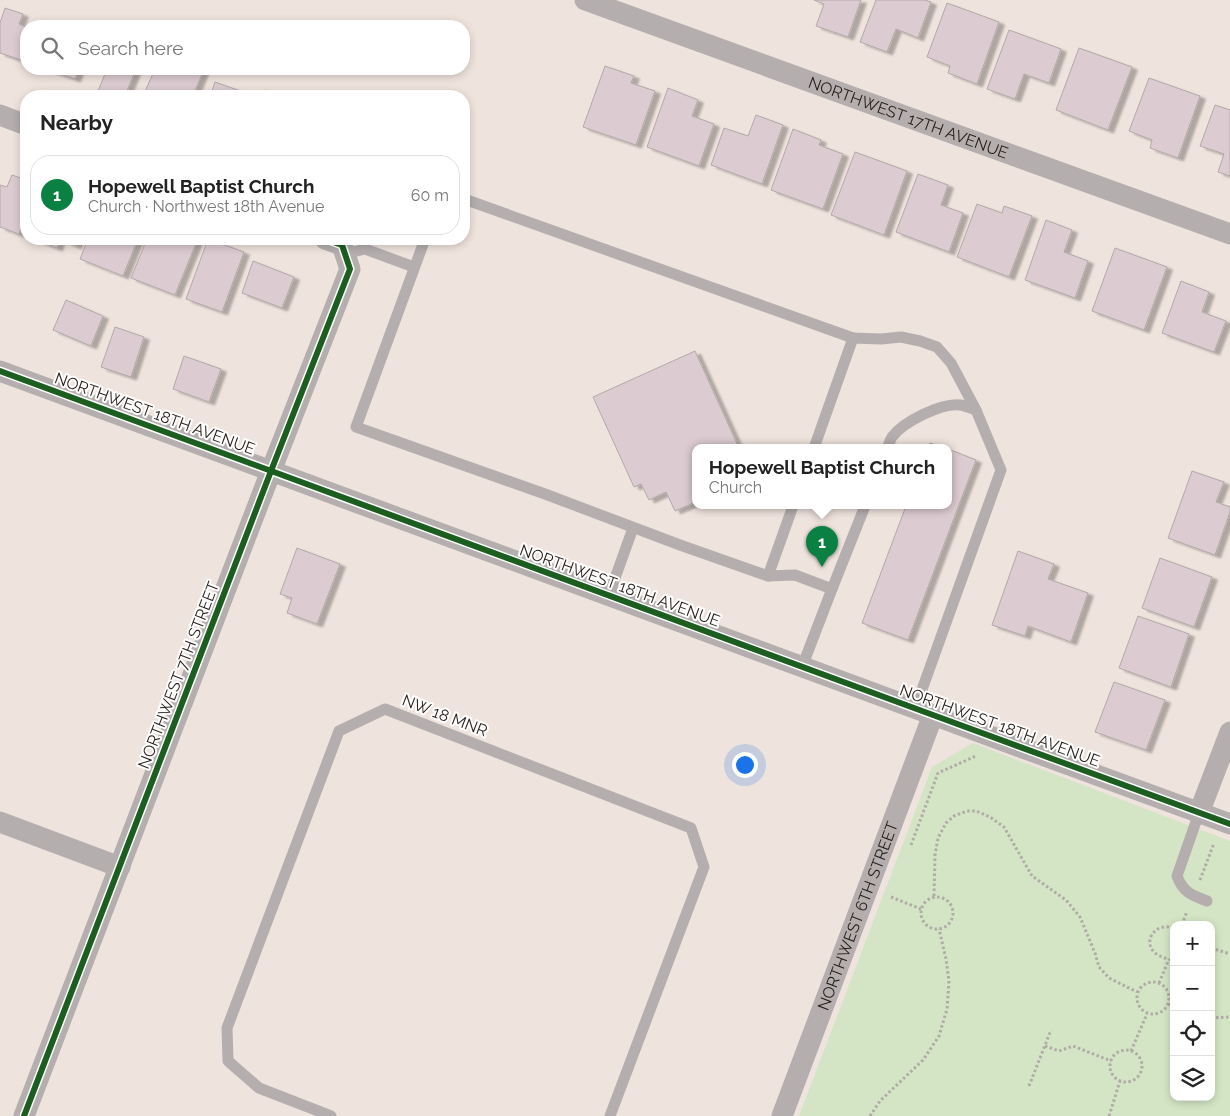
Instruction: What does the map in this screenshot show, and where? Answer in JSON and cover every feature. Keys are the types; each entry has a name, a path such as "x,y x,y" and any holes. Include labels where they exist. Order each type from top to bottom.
{"street":[{"name":"NORTHWEST 17TH AVENUE","path":"586,0 1230,234"},
{"path":"0,116 20,124"},
{"name":"NORTHWEST 7TH STREET","path":"24,1116 271,470 350,269 337,246"},
{"name":"NORTHWEST 18TH AVENUE","path":"0,370 1230,824"},
{"name":"NORTHWEST 6TH STREET","path":"782,1116 924,712"},
{"path":"1199,812 1230,732"},
{"path":"0,822 120,867"}],"lane":[{"path":"470,201 853,338 901,338 920,341 937,347 951,363 976,410 1001,470 924,712"},
{"path":"423,245 356,427 545,494 680,546 768,576 795,575 832,589"},
{"path":"337,246 365,249 414,267"},
{"path":"815,444 853,338"},
{"path":"889,444 891,438 911,420 924,413 943,407 960,405 976,410"},
{"path":"768,576 792,509"},
{"path":"802,667 864,509"},
{"path":"609,595 633,528"},
{"name":"NW 18 MNR","path":"331,1116 259,1088 228,1061 227,1028 339,732 385,709 691,828 704,867 610,1116"},
{"path":"1199,812 1176,876 1181,886 1194,896 1207,901"}],"path":[{"path":"908,853 938,773 976,756"},
{"path":"934,896 935,855 938,838 946,823 954,816 967,811 976,811 990,816 1004,827 1032,876 1066,900 1080,916 1099,967 1109,978 1138,992"},
{"path":"1192,835 1222,846"},
{"path":"894,889 891,898 921,909"},
{"path":"934,896 946,899 951,904 952,910 950,922 945,927 939,929 927,926 921,915 924,903 934,896"},
{"path":"1159,983 1169,959 1155,952 1150,942 1151,936 1160,928 1165,926 1170,927"},
{"path":"870,1116 880,1101 923,1060 939,1036 947,1009 949,981 939,929"},
{"path":"1215,949 1230,954"},
{"path":"1147,983 1159,983 1165,986 1168,992 1170,998 1168,1004 1165,1010 1159,1014 1147,1014 1138,1005 1136,998 1138,992 1141,986 1147,983"},
{"path":"1132,1051 1147,1014"},
{"path":"1215,1018 1230,1017"},
{"path":"1029,1086 1051,1030"},
{"path":"1045,1046 1059,1051 1073,1046 1111,1061"},
{"path":"1132,1051 1137,1054 1140,1060 1142,1066 1140,1072 1132,1081 1120,1081 1111,1073 1111,1061 1114,1055 1119,1052 1132,1051"},
{"path":"1109,1116 1120,1081"}],"green space":[{"path":"973,743 1230,841 1230,1116 799,1116 932,767"}],"building":[{"path":"814,0 861,0 848,37 816,26 824,4"},
{"path":"876,0 925,0 931,2 918,38 896,29 887,52 860,42"},
{"path":"947,3 999,22 977,84 948,73 950,66 927,57"},
{"path":"5,8 23,14 19,24 20,60 0,53 0,23"},
{"path":"1009,30 1061,49 1049,83 1024,74 1015,99 987,89"},
{"path":"1079,48 1132,67 1108,130 1056,110"},
{"path":"605,66 634,76 631,83 655,91 636,145 583,127"},
{"path":"63,75 77,75 75,79"},
{"path":"105,75 134,75 127,90 98,90"},
{"path":"152,75 202,75 195,90 146,90"},
{"path":"1149,78 1200,96 1178,158 1150,148 1152,140 1129,131"},
{"path":"215,82 238,90 212,90"},
{"path":"668,88 698,100 692,116 714,124 699,166 647,147"},
{"path":"1215,105 1230,110 1230,176 1218,172 1224,154 1200,146"},
{"path":"756,115 783,125 762,184 711,165 724,128 748,136"},
{"path":"793,129 821,140 819,145 843,154 823,209 771,190"},
{"path":"855,152 907,171 884,235 831,215"},
{"path":"918,174 948,185 941,205 963,213 949,252 896,232"},
{"path":"12,175 20,178 19,234 0,227 0,185 7,187"},
{"path":"977,204 1002,213 1004,206 1032,216 1009,277 957,257"},
{"path":"1046,220 1072,230 1064,252 1088,261 1075,298 1025,280"},
{"path":"86,245 136,245 123,276 80,259"},
{"path":"145,245 195,245 175,295 131,278"},
{"path":"206,245 225,245 244,252 222,312 186,299"},
{"path":"1115,248 1167,267 1144,330 1092,311"},
{"path":"253,261 294,277 282,308 242,293"},
{"path":"1181,281 1209,292 1202,312 1226,321 1214,352 1162,333"},
{"path":"66,300 103,316 91,346 53,330"},
{"path":"115,327 144,337 131,377 101,367"},
{"path":"695,351 737,444 692,444 692,504 675,511 666,492 649,500 641,484 634,487 593,397"},
{"path":"184,356 221,369 209,402 173,389"},
{"path":"952,451 976,460 908,640 862,623 905,509 952,509"},
{"path":"1192,471 1224,482 1216,502 1230,507 1230,512 1215,555 1168,538"},
{"path":"297,548 340,564 317,624 287,613 292,598 280,594"},
{"path":"1018,551 1054,564 1048,579 1088,593 1071,642 1028,626 1025,636 992,625"},
{"path":"1160,558 1212,577 1194,627 1142,608"},
{"path":"1138,616 1189,634 1171,687 1119,668"},
{"path":"1114,682 1165,700 1146,750 1095,732"}],"cycle path":[{"path":"24,1116 350,269 342,245"},
{"path":"0,371 1230,824"}],"place":[{"name":"Hopewell Baptist Church","path":"822,567"}]}
